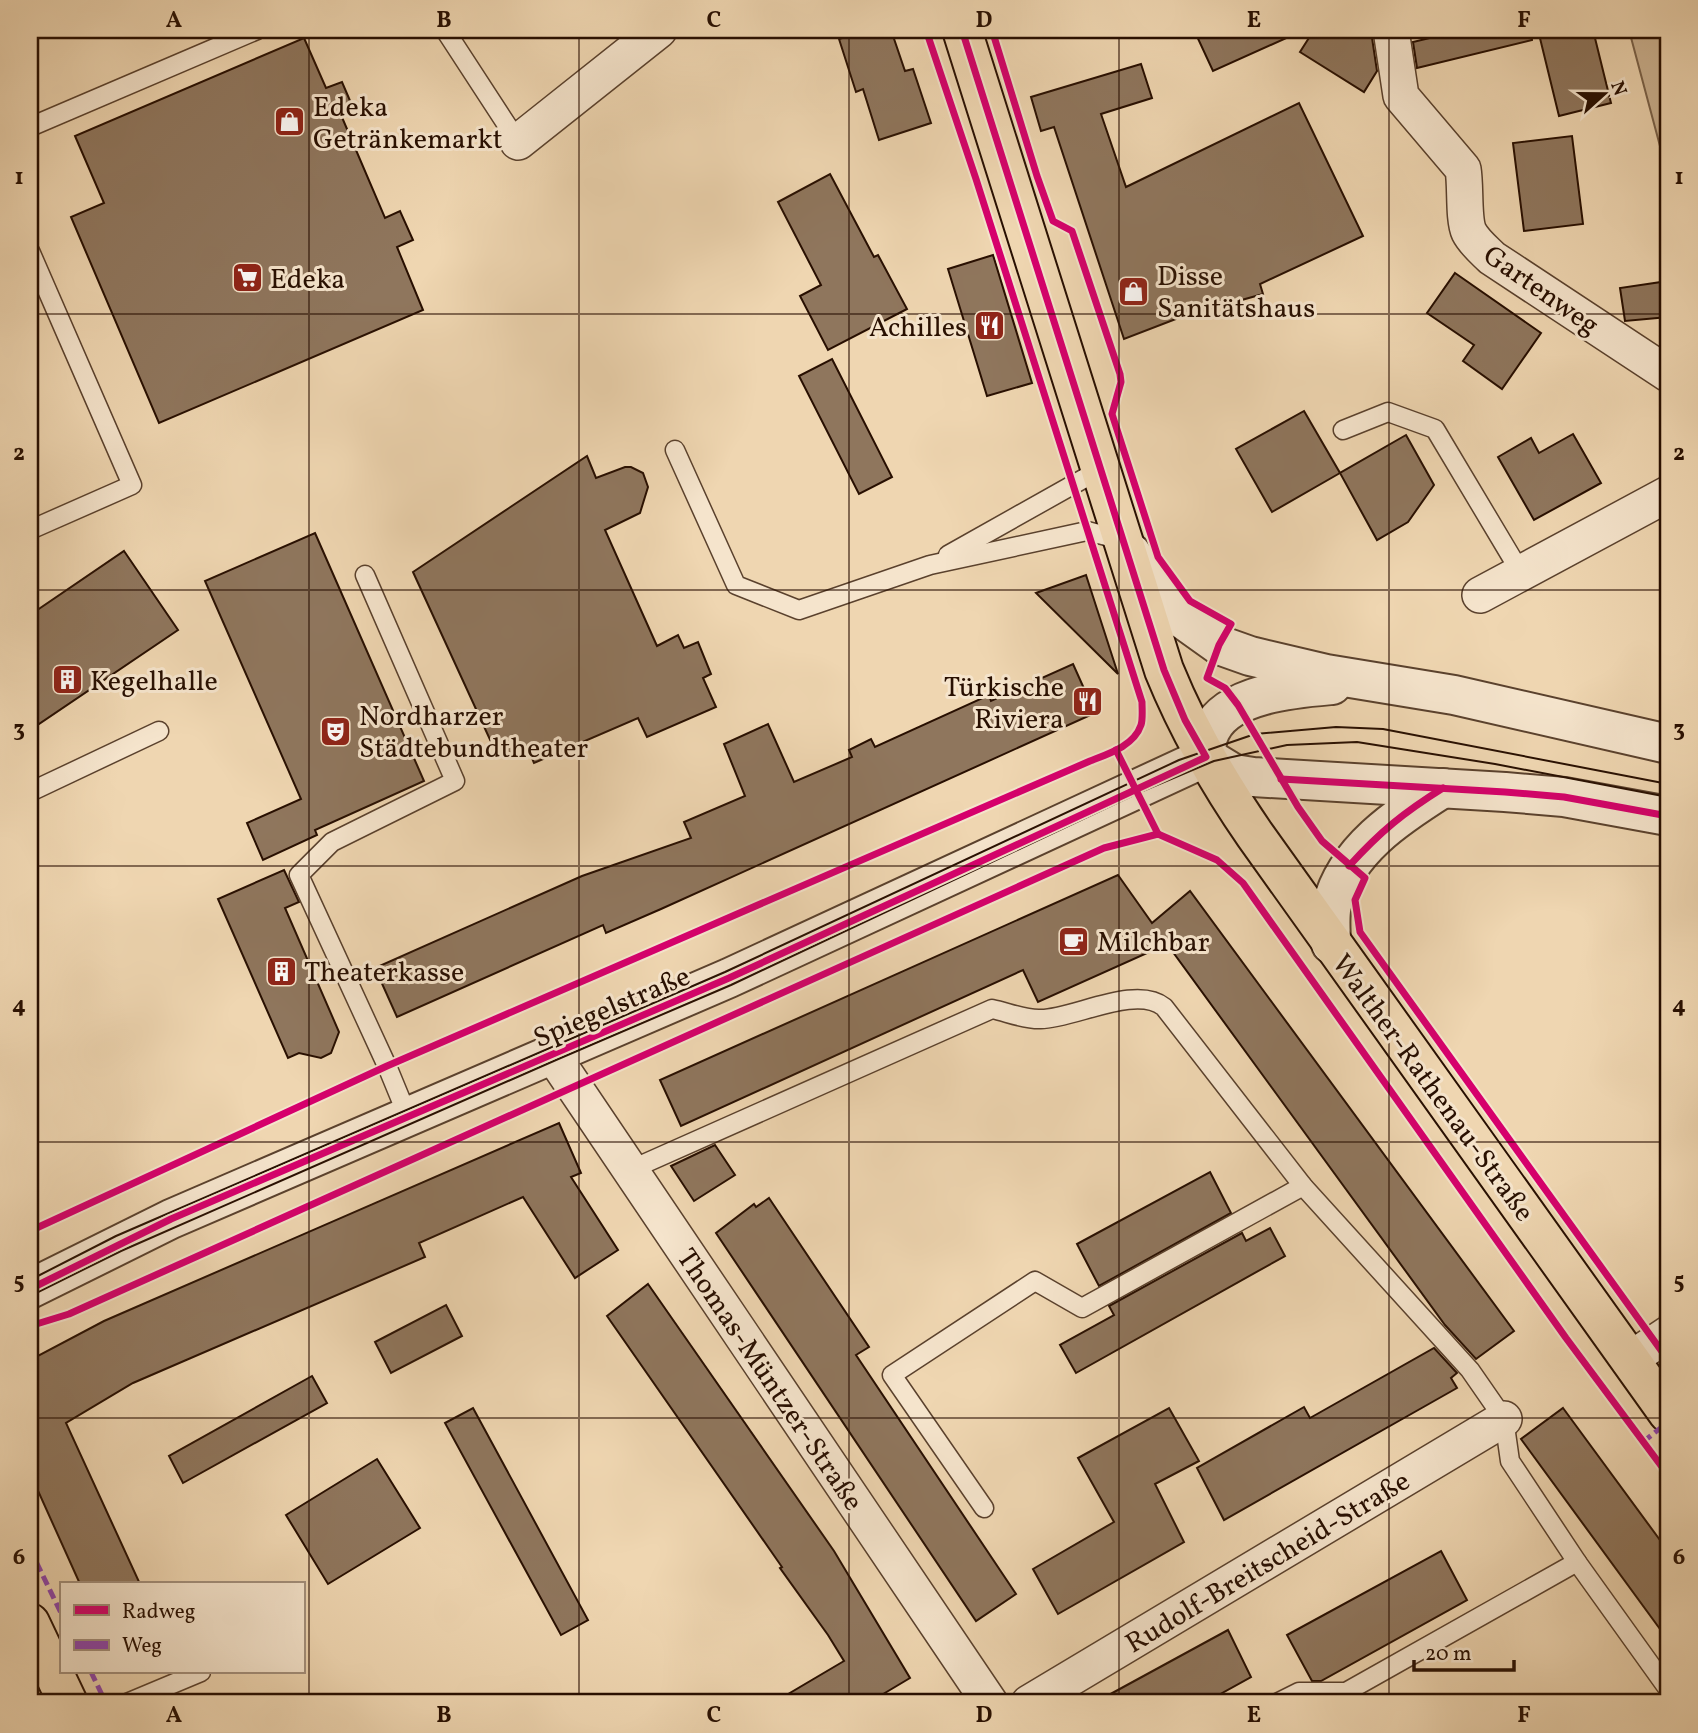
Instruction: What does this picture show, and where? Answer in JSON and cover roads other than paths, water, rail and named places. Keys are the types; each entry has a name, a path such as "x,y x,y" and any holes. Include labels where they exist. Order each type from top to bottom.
{"main road":[{"name":"Walther-Rathenau-Straße","path":"962,30 1164,670 1185,719 1255,835 1668,1413"},
{"path":"30,1623 68,1703"}],"street":[{"path":"518,142 659,30"},
{"name":"Gartenweg","path":"1391,30 1401,96 1463,169 1468,229 1476,242 1492,258 1668,374"},
{"path":"1480,595 1668,494"},
{"path":"1122,540 1157,592 1184,620 1219,645 1250,656 1313,671 1454,695 1668,744"},
{"path":"1395,684 1344,684 1299,688 1273,692 1238,705 1220,717 1210,731 1206,757 1234,774 1253,778 1564,797 1668,816"},
{"name":"Spiegelstraße","path":"30,1289 171,1219 729,978 1206,757"},
{"path":"1331,944 1331,908 1344,872 1381,831 1404,812 1443,788"},
{"name":"Thomas-Müntzer-Straße","path":"552,1054 990,1703"},
{"path":"1629,1360 1668,1334"},
{"name":"Rudolf-Breitscheid-Straße","path":"1029,1703 1504,1419"}],"lane":[{"path":"30,128 257,30"},
{"path":"445,30 518,142"},
{"path":"30,251 132,485 30,530"},
{"path":"1343,430 1388,412 1435,429 1521,573"},
{"path":"675,450 736,585 799,610 930,565 1087,531 1122,540"},
{"path":"930,565 1101,469"},
{"path":"365,575 455,781 332,842 299,875 408,1117"},
{"path":"30,792 159,731"},
{"path":"630,1170 992,1009 1041,1019 1106,1003 1156,1000 1303,1185 1470,1370 1504,1419 1510,1461 1577,1562 1668,1689"},
{"path":"984,1507 892,1375 1035,1281 1082,1308 1303,1185"},
{"path":"1277,1703 1299,1692 1346,1692 1577,1562"},
{"path":"127,1703 196,1674"}],"tram line":[{"path":"30,1280 116,1236 725,972 1179,760 1255,734 1336,727 1383,729 1668,784"},
{"path":"30,1296 121,1251 731,985 1138,793 1214,761 1287,745 1357,742 1495,764 1668,797"}],"place":[{"name":"Edeka Getränkemarkt","path":"290,122"},
{"name":"Edeka","path":"247,278"},
{"name":"Disse Sanitätshaus","path":"1134,291"},
{"name":"Achilles","path":"990,326"},
{"name":"Kegelhalle","path":"67,680"},
{"name":"Türkische Riviera","path":"1087,702"},
{"name":"Nordharzer Städtebundtheater","path":"336,731"},
{"name":"Milchbar","path":"1074,941"},
{"name":"Theaterkasse","path":"281,971"}]}
